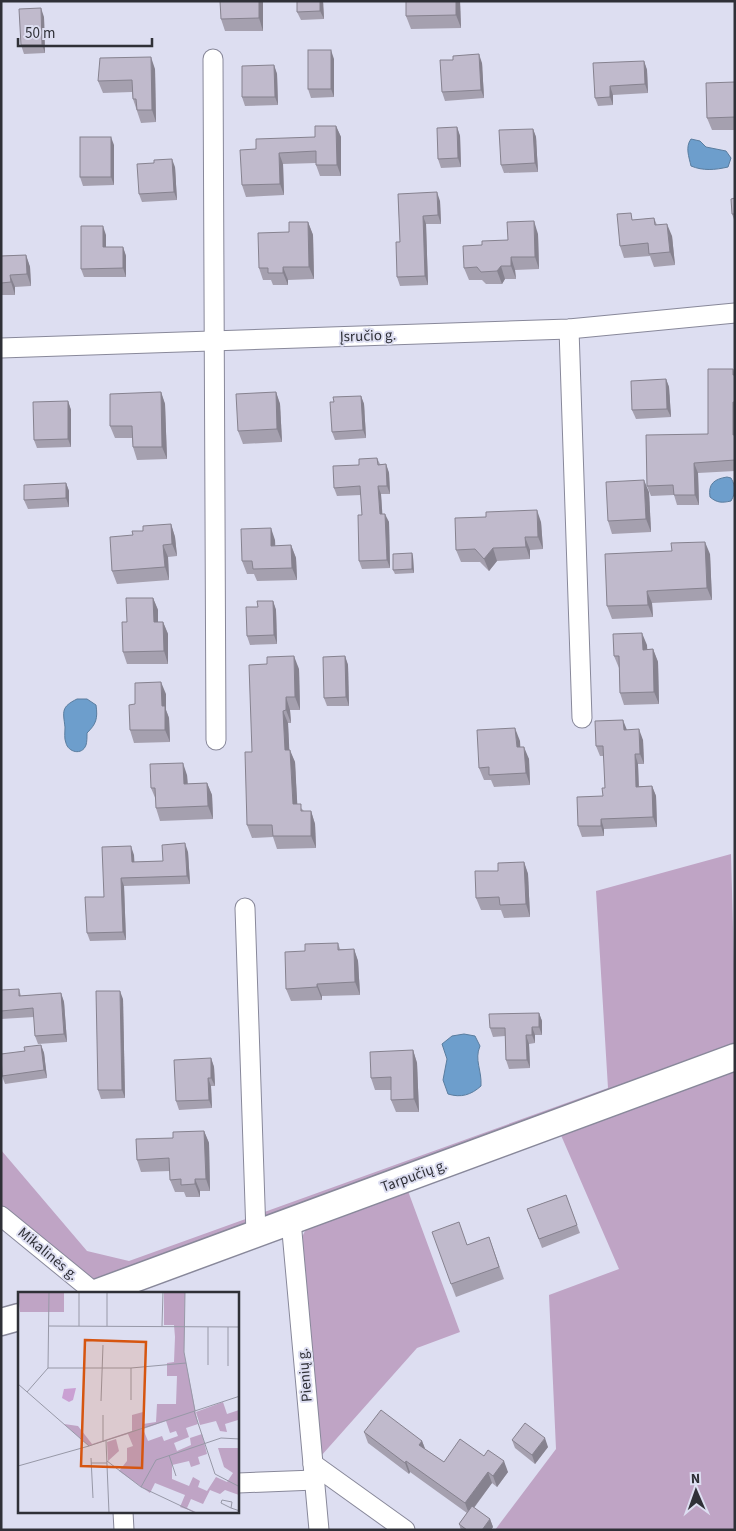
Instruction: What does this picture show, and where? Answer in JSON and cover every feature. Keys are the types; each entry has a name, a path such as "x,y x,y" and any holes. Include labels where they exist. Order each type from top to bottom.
{"main road":[{"name":"Tarpučių g.","path":"97,1292 735,1057"},
{"path":"1,1322 18,1317"}],"street":[{"path":"213,59 216,740"},
{"name":"Įsručio g.","path":"1,348 569,329 735,313"},
{"path":"569,329 582,718"},
{"path":"245,908 256,1234"},
{"name":"Mikalinės g.","path":"1,1216 93,1292"},
{"name":"Pienių g.","path":"291,1221 319,1530"},
{"path":"239,1483 314,1472 405,1530"},
{"path":"123,1514 124,1530"}],"shaded area":[{"path":"731,854 735,1001 735,1530 495,1530 556,1449 549,1295 619,1269 560,1133 98,1292 94,1292 1,1216 1,1150 87,1251 129,1261 608,1088 596,891"},
{"path":"408,1191 460,1332 417,1348 321,1456 298,1245 307,1227"}],"water":[{"path":"691,139 700,141 706,147 726,151 731,158 728,167 709,170 691,166 688,149"},
{"path":"731,478 735,487 731,501 722,502 710,497 711,485 719,479"},
{"path":"77,699 87,699 96,705 97,714 94,724 87,733 86,745 78,752 69,749 67,746 64,717 64,710 68,704"},
{"path":"464,1034 475,1036 480,1046 478,1061 481,1086 466,1095 457,1096 448,1094 443,1080 447,1059 442,1044 452,1036"}],"building":[{"path":"220,1 259,1 259,18 221,19"},
{"path":"297,1 320,1 320,11 297,12"},
{"path":"406,1 456,1 456,15 406,16"},
{"path":"41,8 42,45 21,45 19,9"},
{"path":"308,50 331,50 331,89 308,89"},
{"path":"479,54 481,90 442,92 440,60 453,60 453,56"},
{"path":"151,57 152,110 137,110 136,99 133,99 132,80 98,81 100,58"},
{"path":"644,61 645,84 610,86 610,97 595,98 593,63"},
{"path":"274,65 275,97 242,97 242,66"},
{"path":"735,82 735,117 707,118 706,83"},
{"path":"315,126 336,126 337,165 316,165 316,151 279,153 280,184 242,185 240,150 256,149 256,139 315,137"},
{"path":"457,127 458,158 438,159 437,128"},
{"path":"533,129 535,163 501,165 499,130"},
{"path":"80,137 111,137 111,177 80,177"},
{"path":"172,159 174,192 139,194 137,164 154,163 154,160"},
{"path":"437,192 438,215 423,216 425,276 397,277 396,242 400,242 398,194"},
{"path":"735,198 735,214 732,214 731,199"},
{"path":"631,213 632,220 654,218 655,225 667,224 670,252 649,254 648,243 620,246 617,214"},
{"path":"534,221 535,257 511,257 511,266 501,266 497,271 481,272 477,267 464,268 463,246 482,245 482,241 508,240 507,222"},
{"path":"289,222 308,222 309,267 283,267 283,273 268,273 268,268 259,268 258,233 289,232"},
{"path":"81,226 103,226 103,247 123,247 123,268 81,269"},
{"path":"26,255 27,274 10,275 11,282 1,283 1,256"},
{"path":"708,369 733,369 733,375 735,375 733,435 735,435 735,460 694,463 695,495 674,495 673,485 647,486 646,435 708,434"},
{"path":"666,379 667,409 632,410 631,381"},
{"path":"161,392 162,447 133,447 132,426 110,426 110,394"},
{"path":"276,392 277,429 238,431 236,394"},
{"path":"361,396 363,430 332,432 330,402 334,402 333,397"},
{"path":"68,401 68,439 34,440 33,402"},
{"path":"377,458 378,465 386,464 387,486 378,486 380,514 385,514 387,560 359,561 358,515 362,515 360,486 334,488 333,466 359,465 359,459"},
{"path":"644,480 646,519 608,521 606,482"},
{"path":"66,483 66,498 24,500 24,485"},
{"path":"537,510 538,537 525,537 526,547 493,548 484,559 475,549 456,550 455,518 486,517 486,512"},
{"path":"171,524 172,544 163,545 165,567 112,571 110,537 133,535 132,531 143,531 143,526"},
{"path":"271,528 271,546 291,545 292,568 253,569 252,561 242,561 241,529"},
{"path":"705,542 707,588 647,591 648,605 607,606 605,554 672,551 671,543"},
{"path":"412,553 412,569 393,570 393,554"},
{"path":"126,598 153,598 154,622 163,622 164,651 123,652 122,622 127,622"},
{"path":"257,601 273,601 274,635 247,636 246,607 258,607"},
{"path":"642,633 643,650 653,649 654,692 620,693 619,656 614,656 613,634"},
{"path":"294,656 295,697 286,697 286,710 283,711 285,750 290,750 293,804 301,804 301,811 311,811 311,836 273,836 272,825 247,825 245,752 252,752 249,665 267,664 267,657"},
{"path":"345,656 346,697 324,698 323,657"},
{"path":"161,682 162,706 165,706 165,730 130,730 129,705 135,704 135,683"},
{"path":"623,720 624,730 639,729 640,754 635,754 636,787 652,786 653,817 601,819 601,826 578,826 577,797 603,796 602,788 605,788 603,746 596,746 595,721"},
{"path":"515,728 517,747 524,747 526,773 489,775 489,767 479,768 477,730"},
{"path":"183,763 184,784 207,783 208,806 156,808 155,788 151,788 150,764"},
{"path":"185,843 187,876 121,878 123,932 87,933 85,897 104,897 102,847 131,846 132,862 163,861 162,845"},
{"path":"524,862 526,904 500,905 499,897 476,898 475,871 498,871 498,863"},
{"path":"338,943 338,950 354,949 355,982 317,984 317,987 286,989 285,952 305,951 305,944"},
{"path":"19,989 19,996 61,993 64,1034 35,1036 33,1008 1,1011 1,990"},
{"path":"96,991 120,991 122,1090 98,1090"},
{"path":"539,1013 539,1027 532,1027 532,1035 526,1035 527,1060 506,1060 505,1028 490,1028 489,1014"},
{"path":"41,1045 44,1070 2,1076 1,1054 25,1051 24,1047"},
{"path":"413,1050 414,1099 391,1100 391,1077 371,1078 370,1052"},
{"path":"211,1058 211,1078 208,1078 209,1100 176,1101 174,1060"},
{"path":"204,1131 206,1179 195,1179 195,1184 181,1185 181,1179 170,1180 169,1158 137,1160 136,1139 173,1138 173,1132"},
{"path":"566,1195 577,1225 539,1239 527,1209"},
{"path":"459,1222 467,1245 489,1237 499,1267 451,1284 432,1232"},
{"path":"381,1410 422,1441 419,1445 444,1462 460,1439 484,1456 488,1450 504,1461 493,1476 488,1472 465,1503 406,1461 405,1463 364,1432"},
{"path":"525,1423 545,1438 532,1455 512,1440"},
{"path":"472,1506 490,1519 482,1530 467,1530 459,1524"}]}
